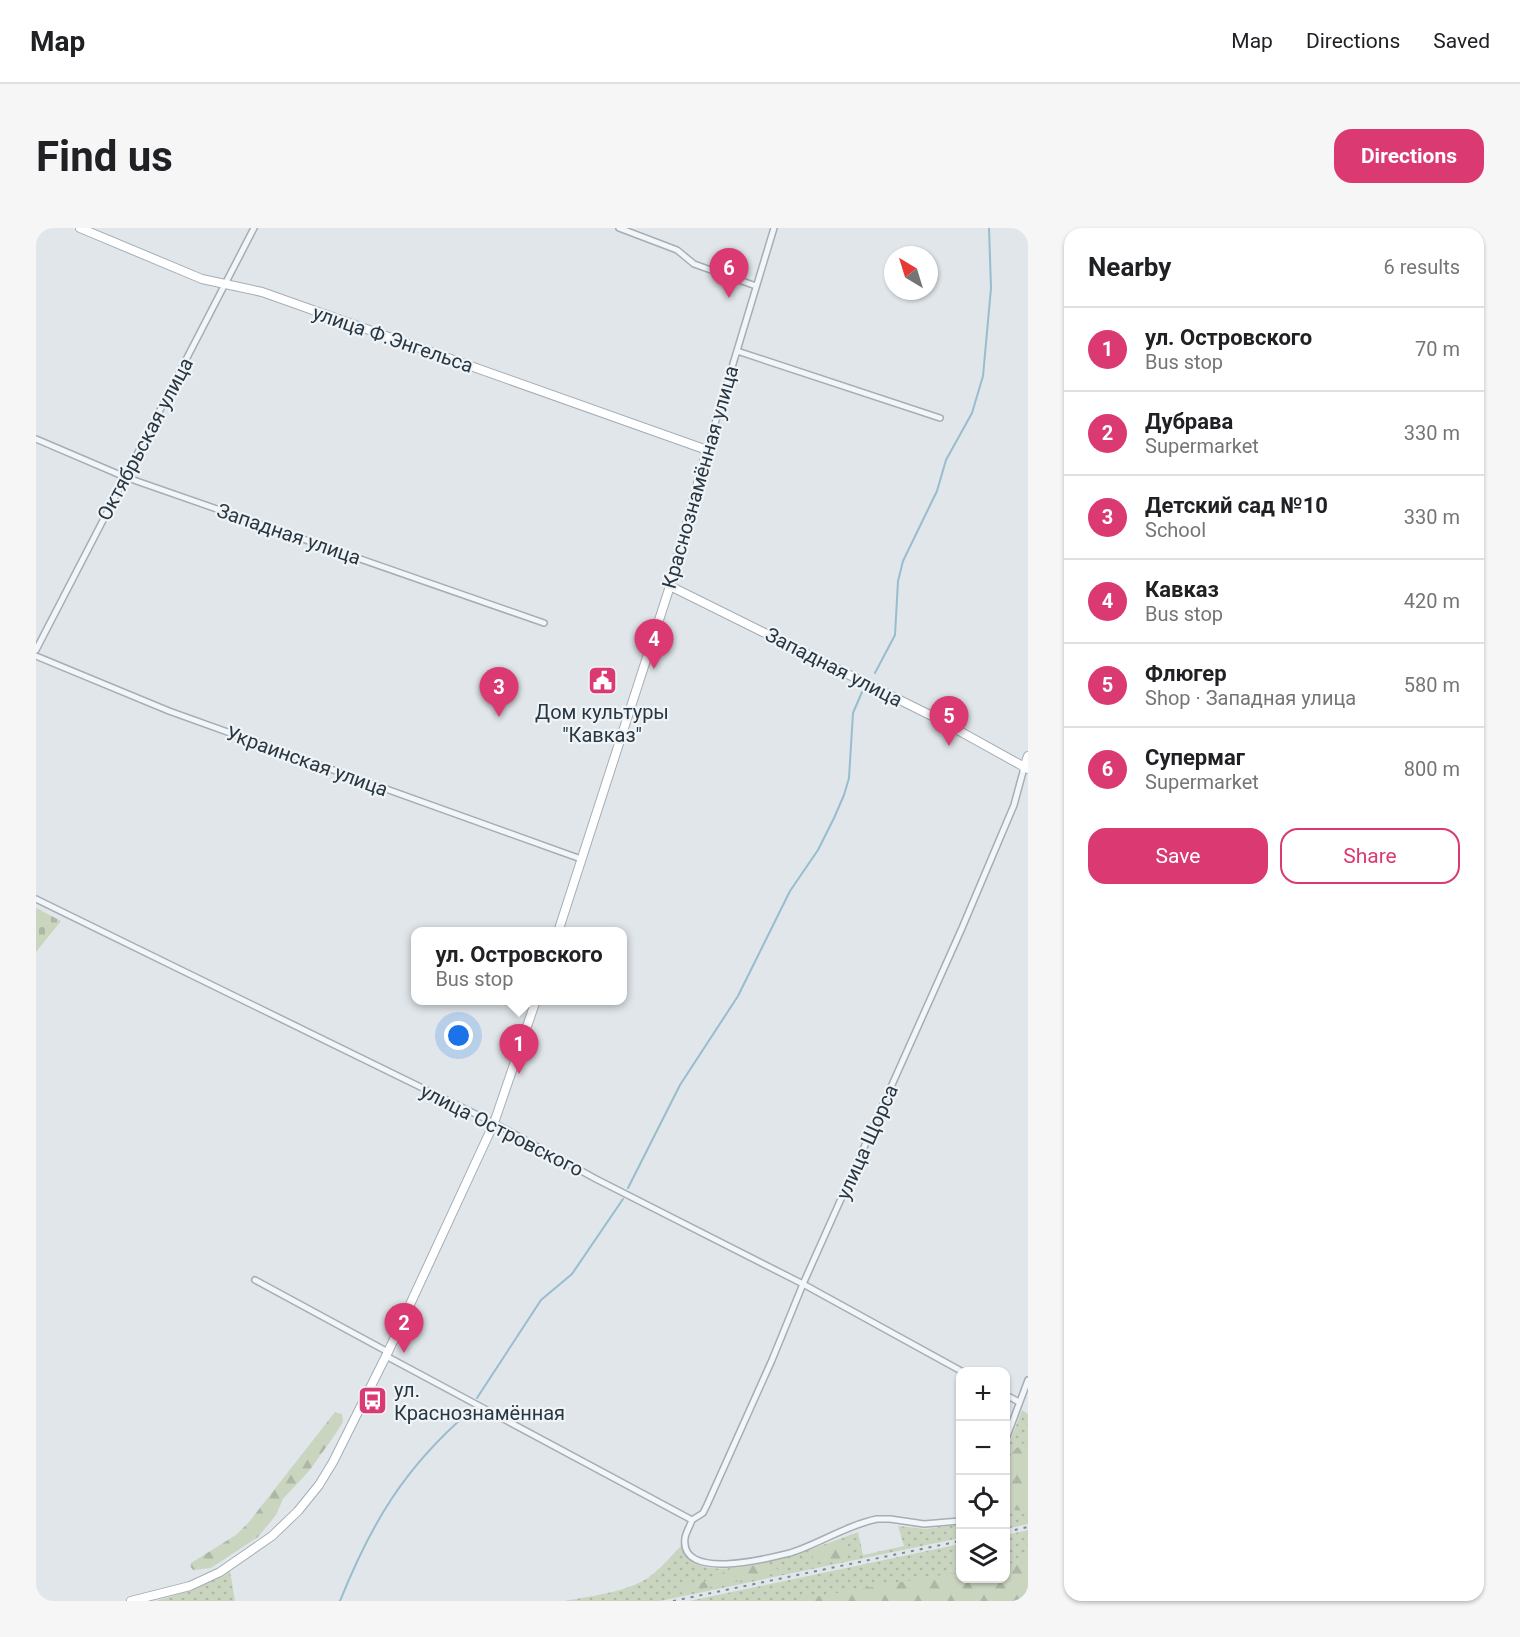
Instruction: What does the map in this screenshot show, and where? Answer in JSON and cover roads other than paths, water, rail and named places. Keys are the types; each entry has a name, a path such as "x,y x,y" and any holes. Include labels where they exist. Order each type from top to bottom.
{"main road":[{"name":"улица Ф.Энгельса","path":"80,228 202,279 262,292 707,450"},
{"name":"Краснознамённая улица","path":"560,927 670,586 707,450"},
{"name":"Западная улица","path":"670,586 941,721 1026,768"},
{"name":"улица Щорса","path":"1026,768 1028,756"},
{"path":"131,1601 172,1592 206,1580 262,1544 312,1494 333,1462 387,1354 494,1123 534,1005"}],"street":[{"name":"Октябрьская улица","path":"36,650 254,228"},
{"path":"619,228 677,250 694,264 756,286"},
{"name":"Краснознамённая улица","path":"707,450 774,228"},
{"path":"737,351 940,418"},
{"name":"Западная улица","path":"36,439 125,477 544,623"},
{"name":"Украинская улица","path":"36,656 169,711 581,859"},
{"name":"улица Щорса","path":"692,1520 703,1513 708,1505 803,1284 962,928 1014,805 1026,768"},
{"name":"улица Островского","path":"36,899 494,1123 803,1284 956,1367"},
{"path":"255,1280 692,1520 685,1538 689,1552 701,1561 719,1564 738,1563 790,1552 877,1520 890,1519 924,1524 956,1521"},
{"path":"1010,1426 1028,1380"},
{"path":"1010,1398 1019,1402"}],"waterway":[{"path":"875,673 895,635 898,581 903,561 937,491 946,460 972,413 983,376 991,288 989,228"},
{"path":"628,1188 680,1085 738,996 790,891 818,850 834,818 849,778 853,713 862,692"},
{"path":"477,1398 541,1300 572,1274 623,1199"},
{"path":"340,1601 364,1547 392,1499 425,1455 468,1413"}],"railway":[{"path":"1010,1531 1028,1527"},
{"path":"673,1601 956,1542"}],"place":[{"name":"Супермаг","path":"729,298"},
{"name":"Кавказ","path":"654,669"},
{"name":"Дом культуры \"Кавказ\"","path":"602,681"},
{"name":"Детский сад №10","path":"499,717"},
{"name":"Флюгер","path":"949,746"},
{"name":"ул. Островского","path":"519,1074"},
{"name":"Дубрава","path":"404,1353"},
{"name":"ул. Краснознамённая","path":"373,1401"}]}
